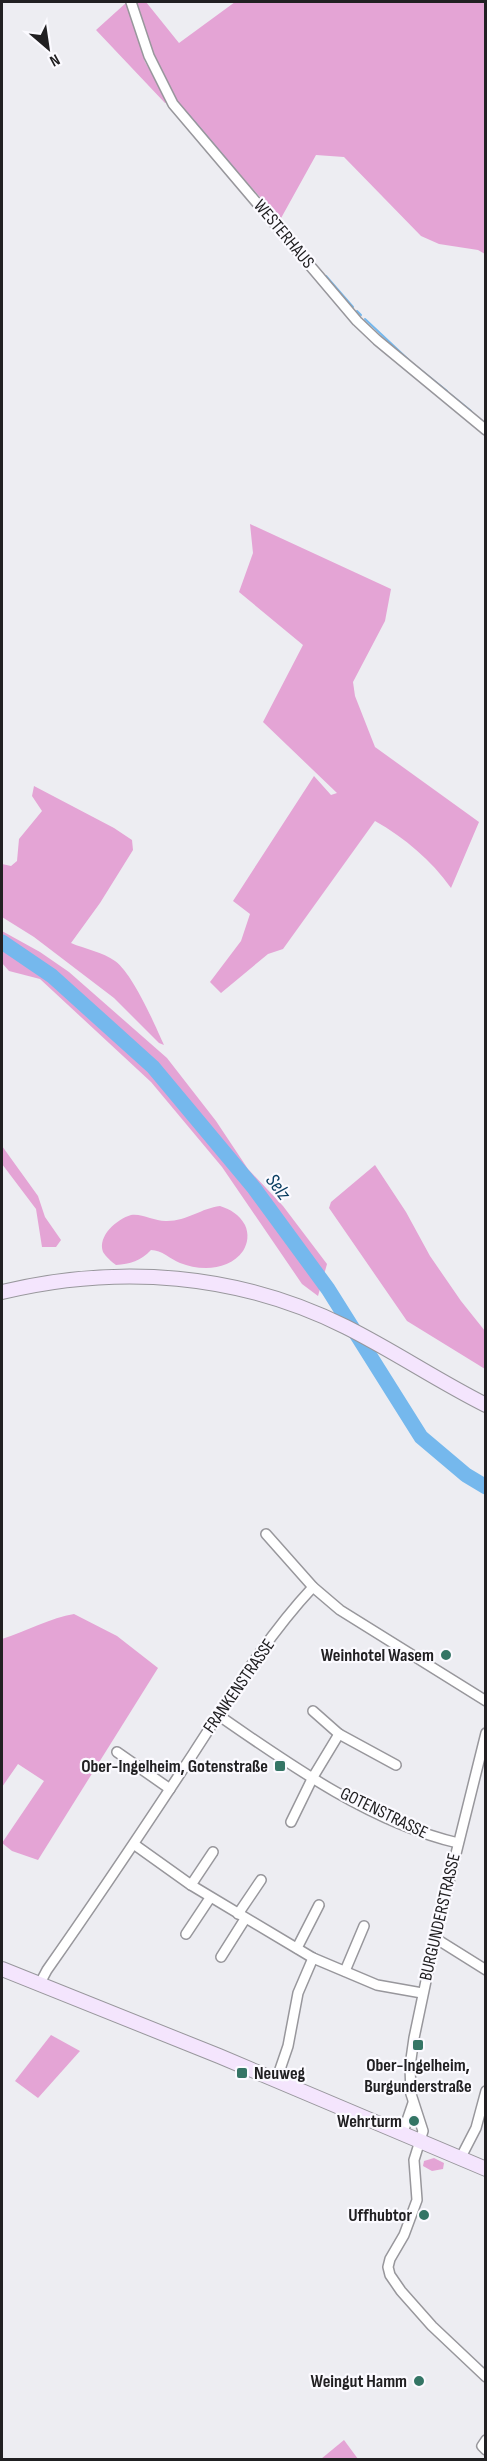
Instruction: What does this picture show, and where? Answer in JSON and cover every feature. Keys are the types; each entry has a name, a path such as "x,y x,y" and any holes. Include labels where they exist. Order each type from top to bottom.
{"street":[{"name":"WESTERHAUS","path":"131,2 149,56 173,104 357,321 486,430"},
{"path":"2,1292 82,1278 154,1275 202,1280 256,1292 300,1306 345,1327 486,1405"},
{"path":"266,1534 314,1587 340,1610 486,1701"},
{"name":"FRANKENSTRASSE","path":"39,1985 135,1845 219,1715 293,1608 314,1587"},
{"path":"313,1711 339,1734 396,1765"},
{"name":"GOTENSTRASSE","path":"219,1715 269,1750 379,1814 426,1836 458,1843"},
{"name":"BURGUNDERSTRASSE","path":"402,2135 412,2103 410,2066 422,1993 486,1733"},
{"path":"291,1822 313,1777 339,1734"},
{"path":"117,1752 170,1789"},
{"path":"135,1845 210,1898 313,1958 377,1985 422,1993"},
{"path":"191,1885 213,1852"},
{"path":"220,1957 261,1880"},
{"path":"186,1934 210,1898"},
{"path":"297,1948 319,1905"},
{"path":"345,1971 364,1926"},
{"path":"435,1938 486,1970"},
{"path":"276,2081 288,2046 297,1993 313,1958"},
{"path":"2,1969 486,2169"},
{"path":"460,2158 476,2128 486,2091"},
{"name":"BURGUNDERSTRASSE","path":"412,2103 422,2125 420,2142 414,2160 417,2200 404,2235 390,2259 388,2267 390,2275 432,2326 486,2377"}],"shaded area":[{"path":"127,2 145,62 168,101 165,103 96,30"},
{"path":"137,2 146,2 179,43 235,2 485,2 485,254 478,250 439,244 421,236 344,157 316,155 280,220 171,95 159,72 136,5"},
{"path":"250,524 391,589 385,621 353,682 355,696 375,747 479,822 451,888 417,850 375,821 283,949 268,954 221,993 210,982 241,941 250,914 233,901 314,776 331,795 337,793 263,722 303,645 239,592 253,553"},
{"path":"34,786 114,828 132,840 133,850 100,903 71,943 105,955 122,967 143,1000 164,1045 159,1043 114,998 34,937 2,917 2,864 11,866 17,861 19,839 42,811 32,796"},
{"path":"2,931 40,952 69,972 167,1058 216,1121 248,1169 283,1206 327,1264 318,1296 302,1284 222,1167 151,1082 40,979 9,971 2,963"},
{"path":"2,1146 38,1196 45,1217 61,1240 56,1247 42,1247 36,1209 2,1164"},
{"path":"375,1165 406,1212 430,1256 485,1331 485,1369 407,1321 329,1208 331,1202"},
{"path":"220,1206 240,1218 245,1225 247,1235 243,1251 237,1258 222,1266 205,1268 188,1266 159,1251 151,1250 135,1261 116,1265 103,1252 103,1240 106,1234 114,1224 131,1215 163,1221 174,1220"},
{"path":"74,1614 117,1636 158,1668 38,1860 12,1851 2,1843 44,1781 18,1764 2,1787 2,1639"},
{"path":"51,2035 80,2051 38,2098 15,2081"},
{"path":"434,2158 444,2163 443,2169 432,2171 423,2166 424,2161"},
{"path":"344,2440 358,2459 321,2459"}],"waterway":[{"path":"186,112 236,171"},
{"path":"251,189 280,223"},
{"path":"326,276 353,307"},
{"path":"357,311 361,315"},
{"path":"365,319 412,363 447,391"},
{"path":"450,394 471,411"},
{"name":"Selz","path":"2,942 52,976 153,1067 254,1188 328,1289 421,1437 466,1475 486,1487"}],"place":[{"name":"Weinhotel Wasem","path":"446,1655"},
{"name":"Ober-Ingelheim, Gotenstraße","path":"280,1766"},
{"name":"Ober-Ingelheim, Burgunderstraße","path":"418,2045"},
{"name":"Neuweg","path":"242,2073"},
{"name":"Wehrturm","path":"414,2121"},
{"name":"Uffhubtor","path":"424,2215"},
{"name":"Weingut Hamm","path":"419,2381"}]}
